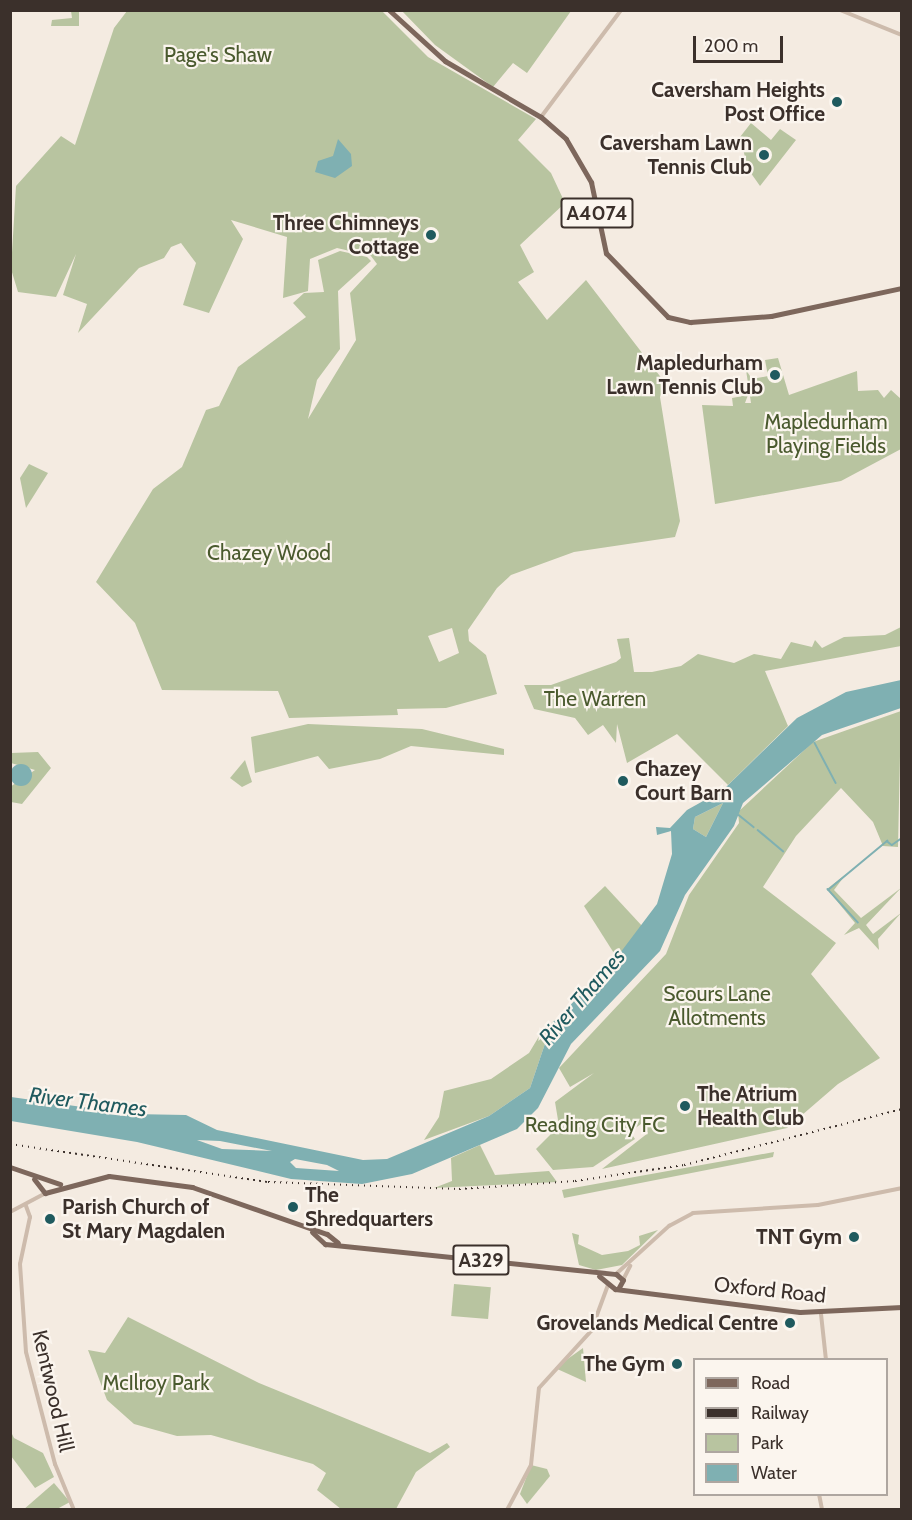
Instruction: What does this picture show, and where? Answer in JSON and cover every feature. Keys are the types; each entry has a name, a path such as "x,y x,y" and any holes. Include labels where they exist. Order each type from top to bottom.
{"main road":[{"name":"A4074","path":"389,10 430,50 482,85 541,117 566,139 586,171 606,253 665,315 681,321 757,318 902,288"},
{"path":"10,1167 34,1179 62,1184"},
{"path":"40,1191 62,1184 114,1176 192,1187 330,1240"},
{"path":"34,1179 40,1191"},
{"path":"47,1181 51,1189"},
{"path":"40,1191 47,1181"},
{"path":"322,1237 330,1240"},
{"name":"A329","path":"330,1240 338,1243 599,1276 614,1274"},
{"path":"599,1276 607,1284 614,1274 634,1292"},
{"path":"617,1289 623,1281"},
{"name":"Oxford Road","path":"607,1284 617,1289 634,1292 821,1314 902,1307"}],"street":[{"path":"541,117 621,10"},
{"path":"840,10 902,35"},
{"path":"623,1281 630,1266 666,1229 693,1213 779,1209 902,1188"},
{"path":"10,1212 26,1206 40,1191"},
{"name":"Kentwood Hill","path":"26,1206 30,1217 20,1264 26,1352 56,1468 74,1509"},
{"path":"614,1274 630,1266"},
{"path":"507,1509 531,1464 539,1388 591,1331 606,1299 607,1284"},
{"path":"606,1299 617,1289"},
{"path":"821,1314 825,1358"}],"green space":[{"path":"71,11 79,11 79,26 51,26 52,20 72,18"},
{"path":"127,11 382,11 428,57 536,119 518,140 551,173 565,203 520,245 534,272 518,282 547,320 586,280 666,384 660,397 680,521 675,537 574,552 511,575 497,588 468,630 469,641 486,655 497,694 446,708 397,709 398,715 289,718 278,691 162,690 135,623 96,582 153,489 182,467 206,410 219,406 238,367 306,317 293,303 304,293 324,292 318,260 340,251 367,257 371,261 338,291 340,349 317,380 308,419 356,340 350,293 377,264 371,256 337,248 310,259 308,291 283,298 287,237 231,220 243,239 209,313 183,305 196,263 181,243 171,247 164,258 139,268 78,333 87,304 63,295 76,254 56,297 18,292 11,269 16,186 61,136 75,145 114,28","holes":["452,628 459,653 439,662 428,636"]},
{"path":"402,11 571,11 527,73 513,63 493,87 435,45"},
{"name":"Caversham Lawn Tennis Club","path":"751,123 771,140 780,129 796,140 760,186 748,169 740,137"},
{"name":"Mapledurham Playing Fields","path":"778,358 789,395 857,371 858,391 878,390 884,398 891,390 901,399 901,449 841,481 715,504 702,405 733,406 732,398 748,395 745,403 751,403 746,370 752,379 768,376 765,360"},
{"path":"29,464 48,473 26,508 20,478"},
{"name":"The Warren","path":"901,627 901,646 765,671 788,726 728,785 677,734 627,763 617,724 616,743 603,725 588,735 575,718 534,709 524,685 551,685 616,662 621,658 617,639 629,638 634,672 652,672 681,666 698,654 734,663 754,654 781,659 791,642 812,647 815,640 822,648 844,637 885,635"},
{"path":"901,711 898,847 883,846 873,822 841,788 796,836 763,887 836,943 811,974 880,1058 838,1084 787,1128 602,1169 648,1133 641,1124 630,1132 635,1139 593,1167 553,1170 536,1149 559,1126 555,1102 594,1073 570,1087 559,1068 666,954 689,895 739,823 738,812 813,742"},
{"path":"308,724 422,729 504,749 504,755 411,746 380,759 329,769 318,756 255,773 251,737"},
{"path":"38,752 51,768 22,804 11,802 10,787 35,770 11,763 11,753"},
{"path":"245,760 252,782 242,787 230,778"},
{"path":"723,803 706,837 693,829 695,817"},
{"path":"846,874 834,890 861,918 901,888 866,925 873,934 901,913 878,939 879,950 859,928 844,935 855,923 827,889"},
{"path":"605,886 643,927 617,958 584,906"},
{"path":"582,994 552,1023 530,1088 489,1116 424,1140 439,1117 444,1091 491,1079 529,1053 541,1033"},
{"path":"480,1145 495,1175 549,1171 557,1182 434,1188 452,1181 451,1158"},
{"path":"774,1152 773,1157 564,1198 562,1190"},
{"path":"658,1230 622,1265 596,1270 579,1265 572,1233 579,1235 578,1244 602,1255 628,1251 640,1245 639,1236"},
{"path":"454,1284 491,1287 488,1319 451,1316"},
{"name":"McIlroy Park","path":"128,1317 259,1383 430,1453 447,1443 450,1447 416,1472 396,1509 341,1509 317,1490 326,1473 313,1464 211,1435 177,1436 134,1424 107,1400 88,1350 105,1353"},
{"path":"583,1348 586,1382 555,1368"},
{"path":"10,1430 14,1438 43,1453 54,1477 35,1488 11,1456"},
{"path":"531,1465 547,1469 550,1476 527,1504 520,1494"},
{"path":"54,1483 70,1502 57,1509 23,1510"}],"water":[{"path":"338,139 351,154 352,166 335,178 315,172 318,161 333,156"},
{"name":"River Thames","path":"901,680 901,708 822,735 743,803 734,826 685,895 660,951 571,1044 538,1108 517,1129 412,1174 362,1184 291,1179 137,1142 11,1121 11,1097 132,1114 186,1115 217,1130 363,1160 387,1159 489,1116 530,1088 552,1023 611,965 657,904 672,854 671,831 657,835 656,827 670,828 687,810 723,790 797,718 846,692","holes":["723,803 706,837 693,829 695,817","197,1140 220,1141 272,1151 222,1149","295,1159 327,1165 339,1171 296,1168 290,1162"]},
{"path":"17,764 25,764 32,771 32,779 25,786 17,786 10,779 10,771"}],"waterway":[{"path":"815,743 836,783"},
{"path":"739,815 754,827"},
{"path":"758,830 783,851"},
{"path":"858,923 828,890 887,841 892,845 902,838"}],"railway":[{"path":"10,1144 268,1182 459,1189 575,1181 684,1165 902,1109"}],"place":[{"name":"Caversham Heights Post Office","path":"837,102"},
{"name":"Caversham Lawn Tennis Club","path":"764,155"},
{"name":"Three Chimneys Cottage","path":"431,235"},
{"name":"Mapledurham Lawn Tennis Club","path":"775,375"},
{"name":"Chazey Court Barn","path":"623,781"},
{"name":"The Atrium Health Club","path":"685,1106"},
{"name":"The Shredquarters","path":"293,1207"},
{"name":"Parish Church of St Mary Magdalen","path":"50,1219"},
{"name":"TNT Gym","path":"854,1237"},
{"name":"Grovelands Medical Centre","path":"790,1323"},
{"name":"The Gym","path":"677,1364"}],"park label":[{"name":"Page's Shaw","path":"218,55"},
{"name":"Chazey Wood","path":"269,553"},
{"name":"Scours Lane Allotments","path":"717,1006"},
{"name":"Reading City FC","path":"595,1125"}]}
